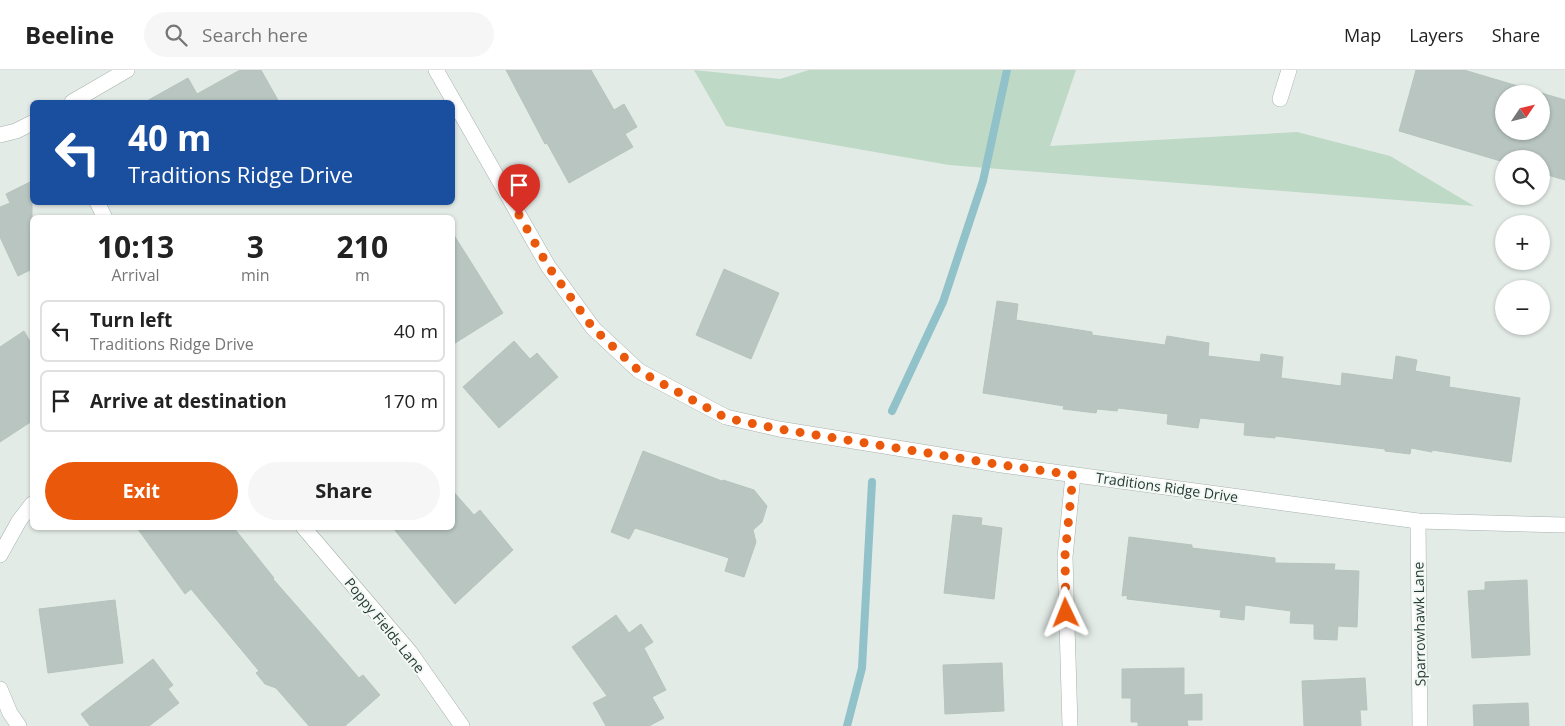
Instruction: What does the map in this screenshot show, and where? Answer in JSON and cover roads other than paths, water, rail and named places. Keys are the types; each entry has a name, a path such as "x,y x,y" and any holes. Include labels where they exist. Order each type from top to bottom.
{"street":[{"path":"75,100 127,70"},
{"name":"Traditions Ridge Drive","path":"436,70 453,100"},
{"path":"1280,99 1289,70"},
{"name":"Traditions Ridge Drive","path":"455,103 548,266 593,328 639,371 726,418 788,431 992,464 1418,521 1565,525"},
{"path":"0,136 30,125"},
{"path":"1070,726 1065,556 1073,475"},
{"path":"0,555 18,521 30,506"},
{"name":"Sparrowhawk Lane","path":"1418,521 1420,726"},
{"name":"Poppy Fields Lane","path":"306,530 410,652 462,726"},
{"path":"0,689 10,713 20,726"}],"waterway":[{"path":"892,411 943,302 983,181 1007,70"},
{"path":"847,726 862,668 872,482"}]}
